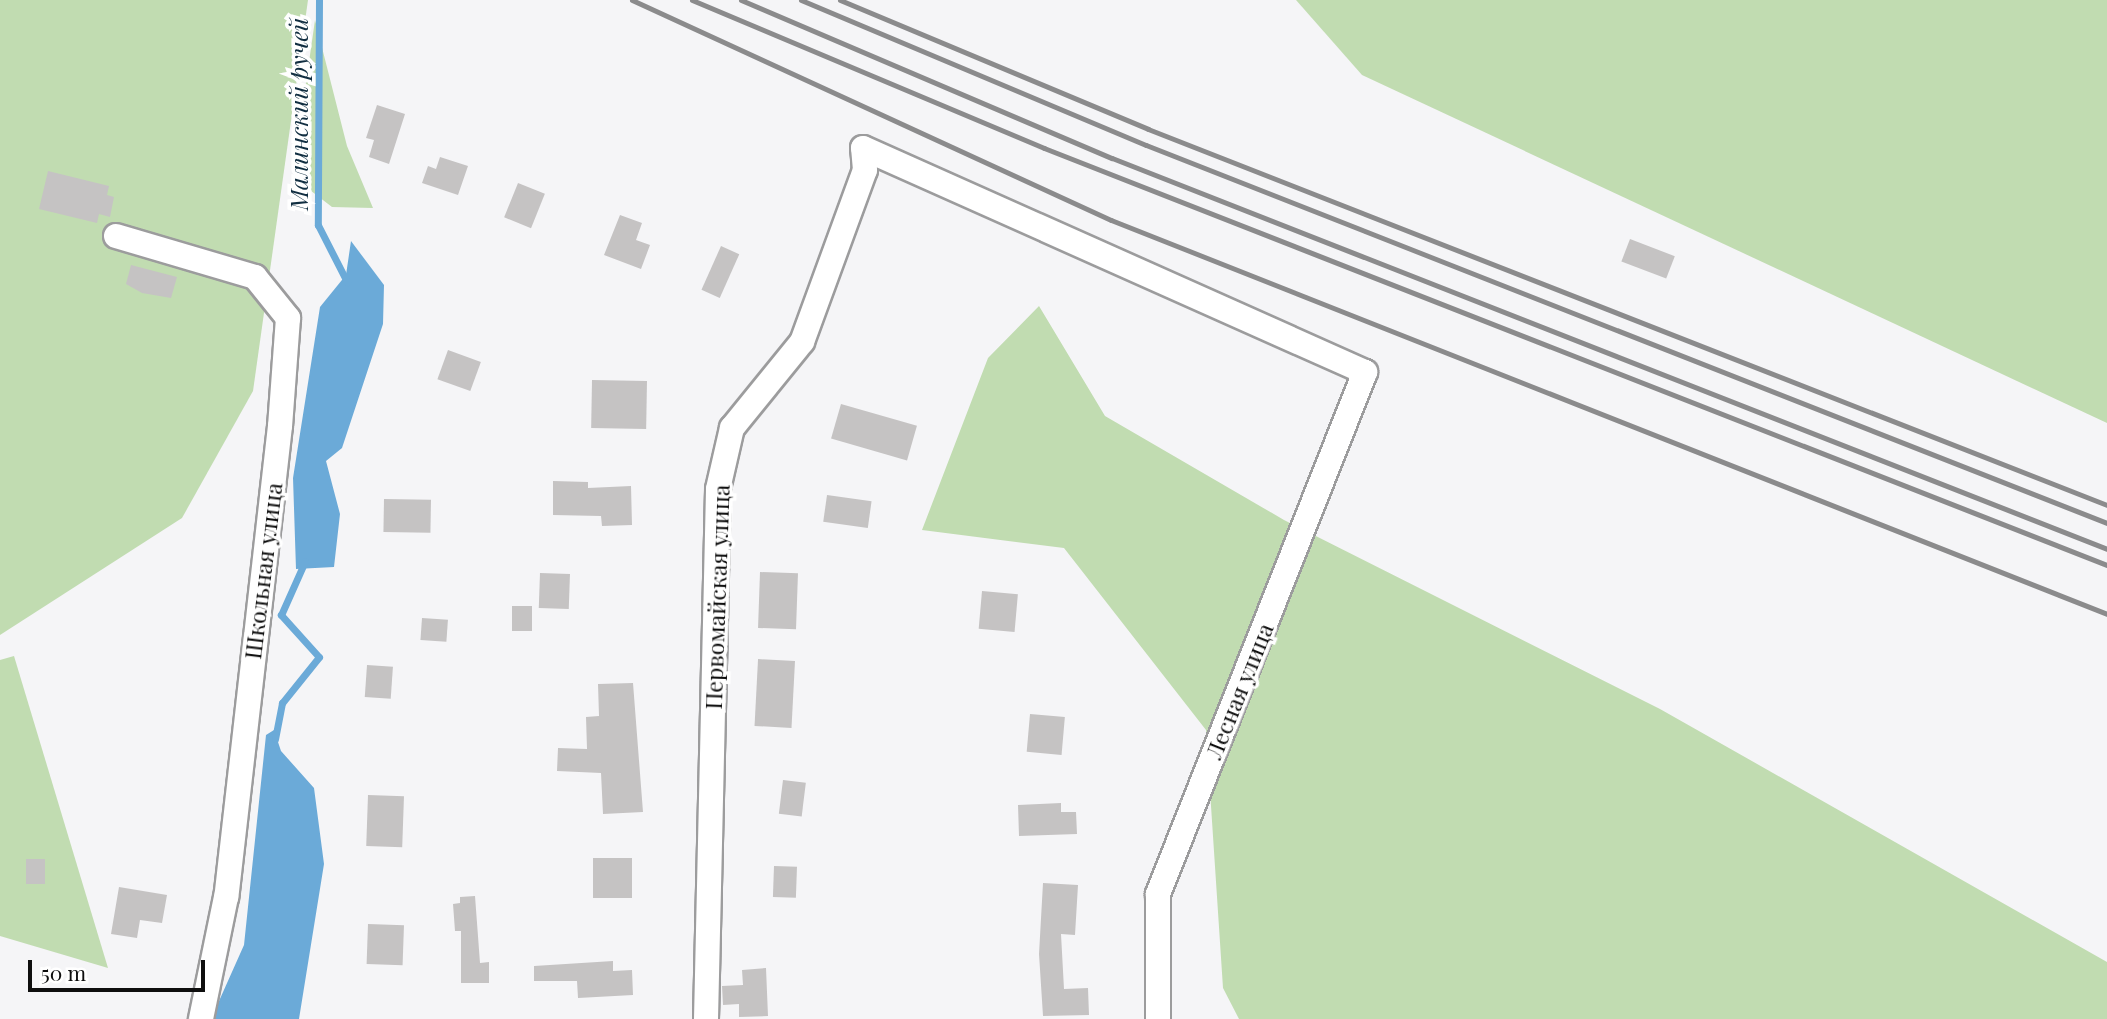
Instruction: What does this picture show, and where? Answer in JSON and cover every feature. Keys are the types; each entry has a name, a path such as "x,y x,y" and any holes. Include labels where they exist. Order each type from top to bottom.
{"street":[{"name":"Первомайская улица","path":"706,1019 718,489 732,428 802,342 865,170 863,148 1365,372"},
{"name":"Школьная улица","path":"116,236 256,277 288,318 281,426 226,897 201,1019"},
{"name":"Лесная улица","path":"1158,1019 1158,894 1365,372"}],"green space":[{"path":"0,0 308,0 253,391 182,518 0,635"},
{"path":"1296,0 2107,0 2107,423 1362,75"},
{"path":"315,20 347,146 373,208 332,207 306,187 303,104"},
{"path":"1039,306 1105,416 1284,520 1660,709 2107,962 2107,1019 1239,1019 1223,988 1206,730 1064,548 922,530 988,358"},
{"path":"14,656 108,968 0,936 0,660"}],"water":[{"path":"351,241 384,285 383,324 342,448 326,461 340,514 334,567 296,569 293,478 320,307 346,275"},
{"path":"274,730 281,751 314,788 324,864 299,1019 211,1019 244,945 266,735"}],"building":[{"path":"377,105 405,114 389,164 369,157 374,140 366,138"},
{"path":"440,157 468,166 458,195 422,183 428,166 436,169"},
{"path":"48,171 109,186 107,195 114,197 110,217 99,214 97,223 39,209"},
{"path":"518,183 545,194 531,228 504,217"},
{"path":"620,215 642,223 636,240 650,245 641,269 604,255"},
{"path":"1630,239 1675,256 1666,279 1621,261"},
{"path":"721,246 739,254 720,298 701,290"},
{"path":"131,265 177,277 171,298 142,293 126,284"},
{"path":"448,350 481,362 470,391 437,379"},
{"path":"592,380 647,381 646,429 591,428"},
{"path":"841,404 917,426 907,460 831,439"},
{"path":"553,481 588,482 588,488 631,486 632,525 602,526 601,516 553,515"},
{"path":"827,495 872,501 868,528 823,522"},
{"path":"384,499 431,500 430,533 383,532"},
{"path":"760,572 798,573 796,629 758,628"},
{"path":"540,573 570,574 569,609 539,608"},
{"path":"982,591 1018,594 1015,632 979,629"},
{"path":"512,606 532,606 532,631 512,631"},
{"path":"422,618 448,620 446,642 420,640"},
{"path":"758,659 795,661 791,728 755,726"},
{"path":"367,665 393,667 391,699 365,697"},
{"path":"633,683 643,812 603,814 601,773 557,771 558,748 587,749 586,717 599,716 598,684"},
{"path":"1030,714 1065,717 1062,755 1027,752"},
{"path":"783,780 806,783 802,817 779,814"},
{"path":"368,795 404,796 402,847 366,846"},
{"path":"1061,803 1061,812 1076,812 1077,834 1019,836 1018,805"},
{"path":"593,858 632,858 632,898 593,898"},
{"path":"26,859 45,859 45,884 26,884"},
{"path":"774,866 797,867 796,898 773,897"},
{"path":"1043,883 1078,885 1075,935 1061,934 1064,989 1088,988 1089,1015 1043,1016 1039,954"},
{"path":"119,887 167,895 162,923 140,920 137,938 111,934"},
{"path":"475,896 480,963 489,962 489,983 461,983 461,931 455,931 453,904 460,903 460,897"},
{"path":"368,924 404,925 403,965 367,964"},
{"path":"613,961 613,971 632,970 633,995 578,998 577,981 534,981 534,966"},
{"path":"766,968 768,1016 739,1017 739,1004 723,1005 722,986 743,985 742,970"}],"waterway":[{"name":"Малинский ручей","path":"319,0 318,225 347,282"},
{"name":"Малинский ручей","path":"275,739 282,703 319,657 281,615 305,561"}],"railway":[{"path":"632,0 1111,220 2107,614"},
{"path":"692,0 1044,148 2107,565"},
{"path":"741,0 1112,158 2107,549"},
{"path":"801,0 1146,145 2107,523"},
{"path":"840,0 1148,129 2107,505"}]}
